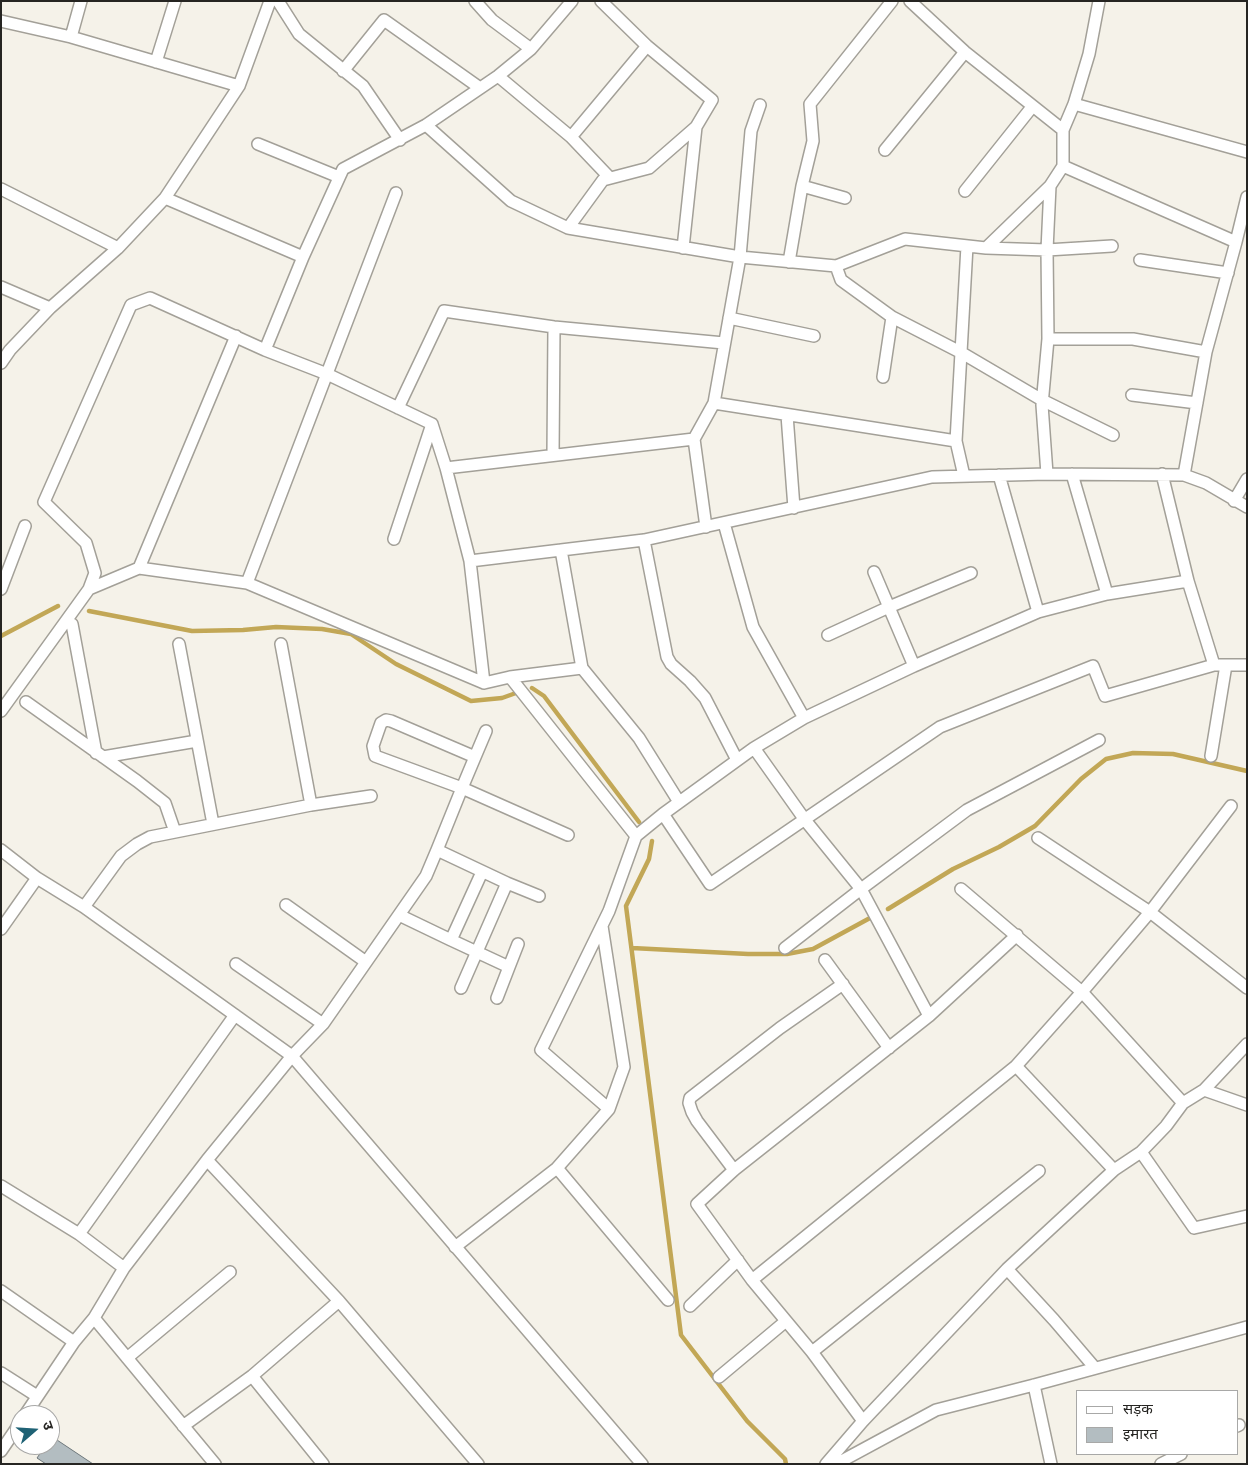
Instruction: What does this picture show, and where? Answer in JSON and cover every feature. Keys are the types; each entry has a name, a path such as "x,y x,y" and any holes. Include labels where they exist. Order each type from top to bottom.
{"street":[{"path":"72,37 81,1"},
{"path":"156,62 175,1"},
{"path":"1,363 6,348 118,248 165,198 239,86 270,1"},
{"path":"278,1 299,34 363,86 400,140"},
{"path":"474,1 492,20 531,49"},
{"path":"265,350 303,257 343,169 426,125 498,76 531,49 572,1"},
{"path":"568,228 603,180 649,168 696,127 712,100 648,46 601,1"},
{"path":"789,262 802,186 813,141 810,104 892,1"},
{"path":"910,1 965,52 1063,130"},
{"path":"986,248 1050,186 1063,166 1063,130 1074,104 1089,54 1099,1"},
{"path":"1,20 72,37 239,86"},
{"path":"343,71 384,20 480,88"},
{"path":"571,137 648,46"},
{"path":"885,150 965,52"},
{"path":"498,76 571,137 610,178"},
{"path":"1074,104 1247,152"},
{"path":"706,527 694,439 714,403 740,258 751,131 760,106"},
{"path":"965,191 1032,106"},
{"path":"426,125 511,201 568,228 740,258 836,266 905,239 986,248 1047,250 1112,246"},
{"path":"682,248 696,127"},
{"path":"258,144 339,177"},
{"path":"1063,166 1236,242"},
{"path":"802,186 845,198"},
{"path":"1047,474 1042,400 1048,339 1047,250 1050,186"},
{"path":"1,189 118,248"},
{"path":"247,582 396,193"},
{"path":"1184,475 1206,352 1247,197"},
{"path":"165,198 303,257"},
{"path":"964,476 956,441 967,246"},
{"path":"1140,260 1228,273"},
{"path":"836,266 841,280 892,316 962,353 1042,400 1113,435"},
{"path":"1,287 50,308"},
{"path":"1,711 89,589 95,573 86,543 44,502 131,306 150,298 265,350 327,374 432,424 446,468 470,561 484,683"},
{"path":"398,408 444,311 554,327 724,343"},
{"path":"883,377 892,316"},
{"path":"729,318 814,336"},
{"path":"553,455 554,327"},
{"path":"139,568 236,336"},
{"path":"1048,339 1133,339 1206,352"},
{"path":"1132,394 1197,403"},
{"path":"714,403 956,441"},
{"path":"787,414 794,508"},
{"path":"394,539 432,424"},
{"path":"446,468 694,439"},
{"path":"470,561 644,540 932,477 1047,474 1184,475 1206,483 1247,507"},
{"path":"1072,474 1107,594"},
{"path":"1162,474 1188,580 1220,665 1211,756"},
{"path":"999,475 1038,612"},
{"path":"1234,501 1247,479"},
{"path":"724,523 755,631 804,718"},
{"path":"1,589 25,526"},
{"path":"644,540 667,657 678,672 690,681 705,698 737,760"},
{"path":"561,550 582,668 635,734 679,802"},
{"path":"89,589 139,568 247,582 484,683 510,677 582,668"},
{"path":"874,572 914,666"},
{"path":"828,635 971,573"},
{"path":"609,1109 541,1050 609,911 636,836 662,814 754,748 804,718 914,666 1038,612 1107,594 1188,580"},
{"path":"72,624 100,755"},
{"path":"179,644 196,742 214,824"},
{"path":"281,644 311,805"},
{"path":"662,814 710,884 940,727 1093,666 1106,696 1220,665 1247,666"},
{"path":"510,677 636,836"},
{"path":"26,702 165,803 175,832"},
{"path":"475,757 386,720 381,724 372,746 375,756 462,788 568,835"},
{"path":"31,1405 74,1342 94,1318 124,1268 207,1160 292,1056 323,1024 426,876 486,731"},
{"path":"786,948 967,810 1099,740"},
{"path":"100,755 196,742"},
{"path":"754,748 805,820 861,889 929,1016"},
{"path":"84,907 121,856 150,837 311,805 370,796"},
{"path":"752,1280 1016,1066 1150,912 1231,806"},
{"path":"1038,838 1150,912 1247,988"},
{"path":"1,850 37,878 84,907 292,1056 642,1464"},
{"path":"438,850 482,872 540,896"},
{"path":"451,940 482,872"},
{"path":"1,929 37,878"},
{"path":"461,988 507,883"},
{"path":"961,889 1082,992 1183,1104"},
{"path":"286,905 366,962"},
{"path":"399,915 509,967"},
{"path":"455,1247 557,1168 609,1109 624,1067 602,926"},
{"path":"863,1421 812,1352 752,1280 697,1204 734,1170 929,1016 1017,935"},
{"path":"497,998 518,944"},
{"path":"825,960 888,1048"},
{"path":"236,964 323,1024"},
{"path":"734,1170 696,1121 689,1103 690,1098 780,1028 843,984"},
{"path":"79,1234 235,1015"},
{"path":"826,1464 863,1421 1006,1269 1114,1170 1141,1152 1166,1126 1183,1104 1204,1090 1247,1044"},
{"path":"1016,1066 1114,1170"},
{"path":"1204,1090 1247,1105"},
{"path":"1141,1152 1194,1228 1247,1216"},
{"path":"207,1160 339,1301 478,1464"},
{"path":"557,1168 668,1300"},
{"path":"812,1352 1039,1171"},
{"path":"1,1186 79,1234 124,1268"},
{"path":"690,1306 738,1260"},
{"path":"1006,1269 1054,1320 1095,1368"},
{"path":"127,1358 230,1272"},
{"path":"1,1291 74,1342"},
{"path":"183,1426 252,1376 339,1301"},
{"path":"94,1318 215,1464"},
{"path":"719,1377 786,1320"},
{"path":"836,1464 936,1410 1247,1327"},
{"path":"1,1373 37,1396"},
{"path":"252,1376 323,1464"},
{"path":"1034,1385 1050,1464"},
{"path":"1,1451 10,1438"},
{"path":"1161,1464 1179,1455"}],"building":[{"path":"60,1442 93,1464 46,1464 37,1458 39,1455 60,1455"}],"waterway":[{"path":"1,636 58,606"},
{"path":"89,611 192,631 276,627 322,629 351,634 396,664 471,701 502,698 516,693"},
{"path":"532,688 544,696 639,822"},
{"path":"888,909 953,869 999,847 1035,826 1081,779 1106,759 1133,753 1173,754 1247,771"},
{"path":"652,841 649,859 626,906 681,1335 747,1421 785,1459 786,1464"},
{"path":"632,948 748,954 787,954 813,949 870,918"}]}
